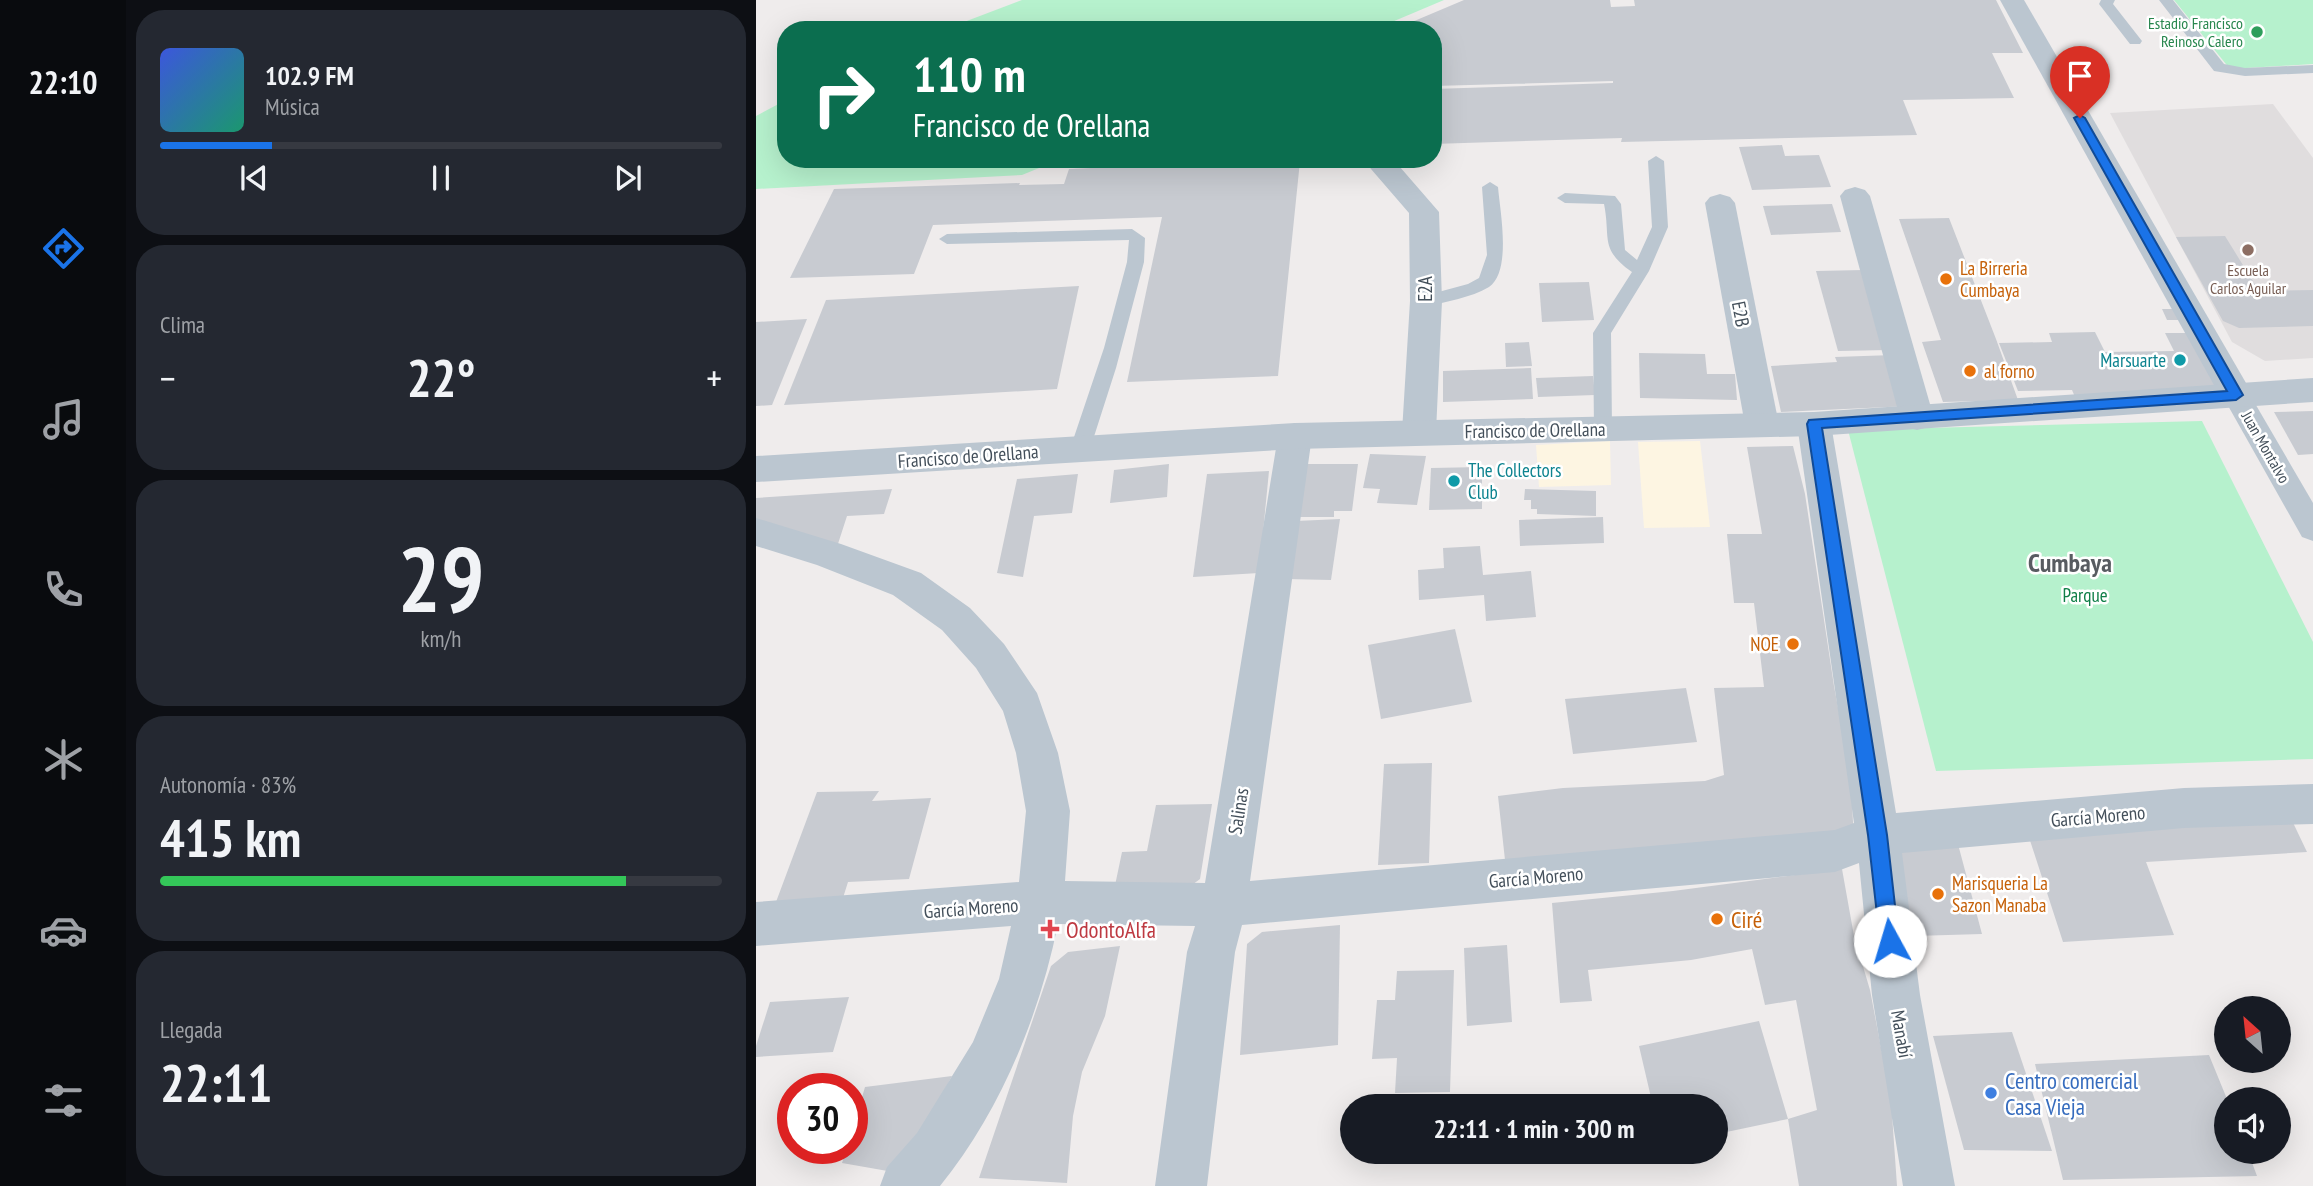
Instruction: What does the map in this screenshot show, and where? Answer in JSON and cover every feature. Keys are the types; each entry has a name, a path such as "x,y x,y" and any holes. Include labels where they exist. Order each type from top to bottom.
{"street":[{"name":"Juan Montalvo","path":"2012,0 2313,529"},
{"name":"E2A","path":"1385,168 1424,212 1426,301 1419,432"},
{"path":"1855,196 1917,418"},
{"name":"E2B","path":"1720,203 1762,425"},
{"name":"Francisco de Orellana","path":"756,469 1295,436 1814,424 2313,390"},
{"name":"Manabí","path":"1814,424 1878,835 1896,995 1929,1186"},
{"name":"Salinas","path":"1181,1186 1211,952 1224,905 1295,436"},
{"path":"756,533 828,554 907,584 956,619 990,656 1022,705 1037,752 1048,811 1040,902 1023,979 990,1059 935,1151 906,1186"},
{"name":"García Moreno","path":"756,924 1040,902 1224,905 1835,851 1878,835 2184,808 2313,804"}],"lane":[{"path":"2108,0 2106,4 2135,41"},
{"path":"2166,0 2219,68 2245,72 2313,69"},
{"path":"1603,429 1602,333 1641,271 1660,227 1656,161"},
{"path":"1426,301 1474,288 1486,281 1494,255 1490,187"},
{"path":"1565,198 1609,199 1613,204 1617,250 1621,257 1641,271"},
{"path":"947,239 1132,234 1137,238 1139,247 1126,301 1094,413 1080,449"}],"shaded area":[{"name":"Escuela Carlos Aguilar","path":"2273,104 2313,158 2313,358 2265,361 2232,342 2110,113"},
{"path":"1610,441 1611,485 1539,487 1536,445"},
{"path":"1700,441 1710,527 1644,528 1638,442"}],"green space":[{"path":"1022,0 1444,0 1394,21 967,21"},
{"name":"Estadio Francisco Reinoso Calero","path":"2174,0 2313,0 2313,64 2230,69"},
{"path":"777,105 777,168 1039,168 1022,175 756,189 756,116"},
{"name":"Parque","path":"2202,421 2313,642 2313,759 1936,771 1848,430"}],"building":[{"path":"1464,0 1610,0 1611,7 1635,6 1634,0 1996,0 2023,53 1992,53 2014,98 1903,100 1917,135 1621,142 1622,138 1442,144 1442,89 1613,81 1442,86 1442,21 1414,21"},
{"path":"1782,145 1785,156 1819,155 1831,187 1752,190 1739,147"},
{"path":"1299,168 1278,376 1127,382 1162,217 933,225 914,274 790,278 834,189 1064,184 1069,169"},
{"path":"1832,204 1841,232 1771,235 1763,206"},
{"path":"1949,218 2018,400 1943,402 1922,342 1941,340 1899,219"},
{"path":"2225,236 2259,291 2313,290 2313,326 2239,328 2223,321 2176,237"},
{"path":"1863,270 1888,350 1838,351 1816,271"},
{"path":"1589,282 1594,320 1542,322 1539,283"},
{"path":"1079,286 1057,389 784,405 826,300"},
{"path":"2162,309 2179,309 2185,320 2167,320"},
{"path":"807,319 772,405 756,406 756,322"},
{"path":"2095,332 2105,352 2174,351 2165,333 2195,333 2227,394 2075,397 2072,390 2018,391 1999,343 2052,342 2049,333"},
{"path":"1529,342 1532,366 1506,367 1505,343"},
{"path":"1639,353 1705,354 1707,374 1735,374 1737,400 1640,398"},
{"path":"1893,355 1909,406 1781,412 1771,366 1837,362 1835,357"},
{"path":"1531,368 1533,399 1443,402 1443,371"},
{"path":"1593,376 1595,395 1538,397 1536,378"},
{"path":"2313,411 2313,454 2298,455 2274,412"},
{"path":"1793,446 1805,494 1850,773 1854,838 1505,860 1498,796 1563,788 1705,781 1724,775 1714,688 1764,687 1754,603 1734,603 1727,534 1762,534 1747,447"},
{"path":"1370,454 1426,456 1417,505 1377,503 1380,489 1363,488"},
{"path":"1169,464 1167,497 1110,503 1114,470"},
{"path":"1300,464 1358,464 1352,511 1334,511 1334,517 1291,517"},
{"path":"1482,467 1482,509 1429,510 1431,468"},
{"path":"1269,471 1259,573 1193,577 1207,474"},
{"path":"1078,474 1072,513 1034,516 1023,577 997,573 1017,479"},
{"path":"892,489 884,514 847,516 836,550 756,525 756,498"},
{"path":"1525,489 1596,491 1596,516 1537,514 1537,509 1531,509 1531,500 1524,500"},
{"path":"1603,517 1604,543 1520,546 1519,520"},
{"path":"1340,519 1331,580 1285,579 1296,521"},
{"path":"1480,546 1483,575 1531,571 1536,617 1486,621 1484,595 1419,600 1418,570 1444,568 1443,548"},
{"path":"1455,629 1472,702 1381,719 1368,645"},
{"path":"1686,688 1697,742 1573,754 1565,699"},
{"path":"1432,763 1429,863 1378,865 1384,764"},
{"path":"879,791 872,801 931,798 909,879 848,882 842,901 776,902 817,792"},
{"path":"1212,804 1200,879 1181,893 1113,895 1122,852 1147,851 1156,805"},
{"path":"2287,810 2307,852 2146,862 2174,935 2063,942 2025,825"},
{"name":"Marisqueria La Sazon Manaba","path":"1955,833 1982,934 1914,936 1895,854"},
{"path":"1842,869 1854,936 1870,990 1891,1100 1897,1186 1799,1186 1788,1119 1817,1110 1796,1000 1765,1005 1752,949 1691,960 1588,970 1592,1001 1560,1003 1552,903 1673,891"},
{"path":"1340,925 1338,1045 1240,1055 1247,944 1262,932"},
{"path":"1507,945 1512,1022 1467,1026 1464,948"},
{"path":"1120,946 1105,1016 1082,1072 1073,1116 1067,1183 979,1178 1051,966 1068,952"},
{"path":"1454,970 1450,1092 1395,1093 1397,1058 1372,1059 1377,1000 1395,1000 1397,971"},
{"path":"849,997 833,1052 756,1057 756,1046 770,1002"},
{"path":"1759,1021 1788,1119 1728,1132 1728,1094 1650,1094 1639,1046"},
{"name":"Centro comercial Casa Vieja","path":"2012,1032 2052,1151 1964,1150 1933,1036"},
{"path":"2209,1055 2214,1073 2222,1087 2214,1087 2214,1164 2252,1164 2257,1176 2063,1180 2035,1064"},
{"path":"952,1076 899,1173 848,1164 868,1164 868,1087"}],"place":[{"name":"Estadio Francisco Reinoso Calero","path":"2257,32"},
{"name":"Escuela Carlos Aguilar","path":"2248,250"},
{"name":"La Birreria Cumbaya","path":"1946,279"},
{"name":"Marsuarte","path":"2180,360"},
{"name":"al forno","path":"1970,371"},
{"name":"The Collectors Club","path":"1454,481"},
{"name":"NOE","path":"1793,644"},
{"name":"Marisqueria La Sazon Manaba","path":"1938,894"},
{"name":"Ciré","path":"1717,919"},
{"name":"OdontoAlfa","path":"1050,929"},
{"name":"Centro comercial Casa Vieja","path":"1991,1093"}],"district":[{"name":"Cumbaya","path":"2070,562"}],"route":[{"path":"1890,941 1878,835 1814,424 2236,395 2080,118"}]}
